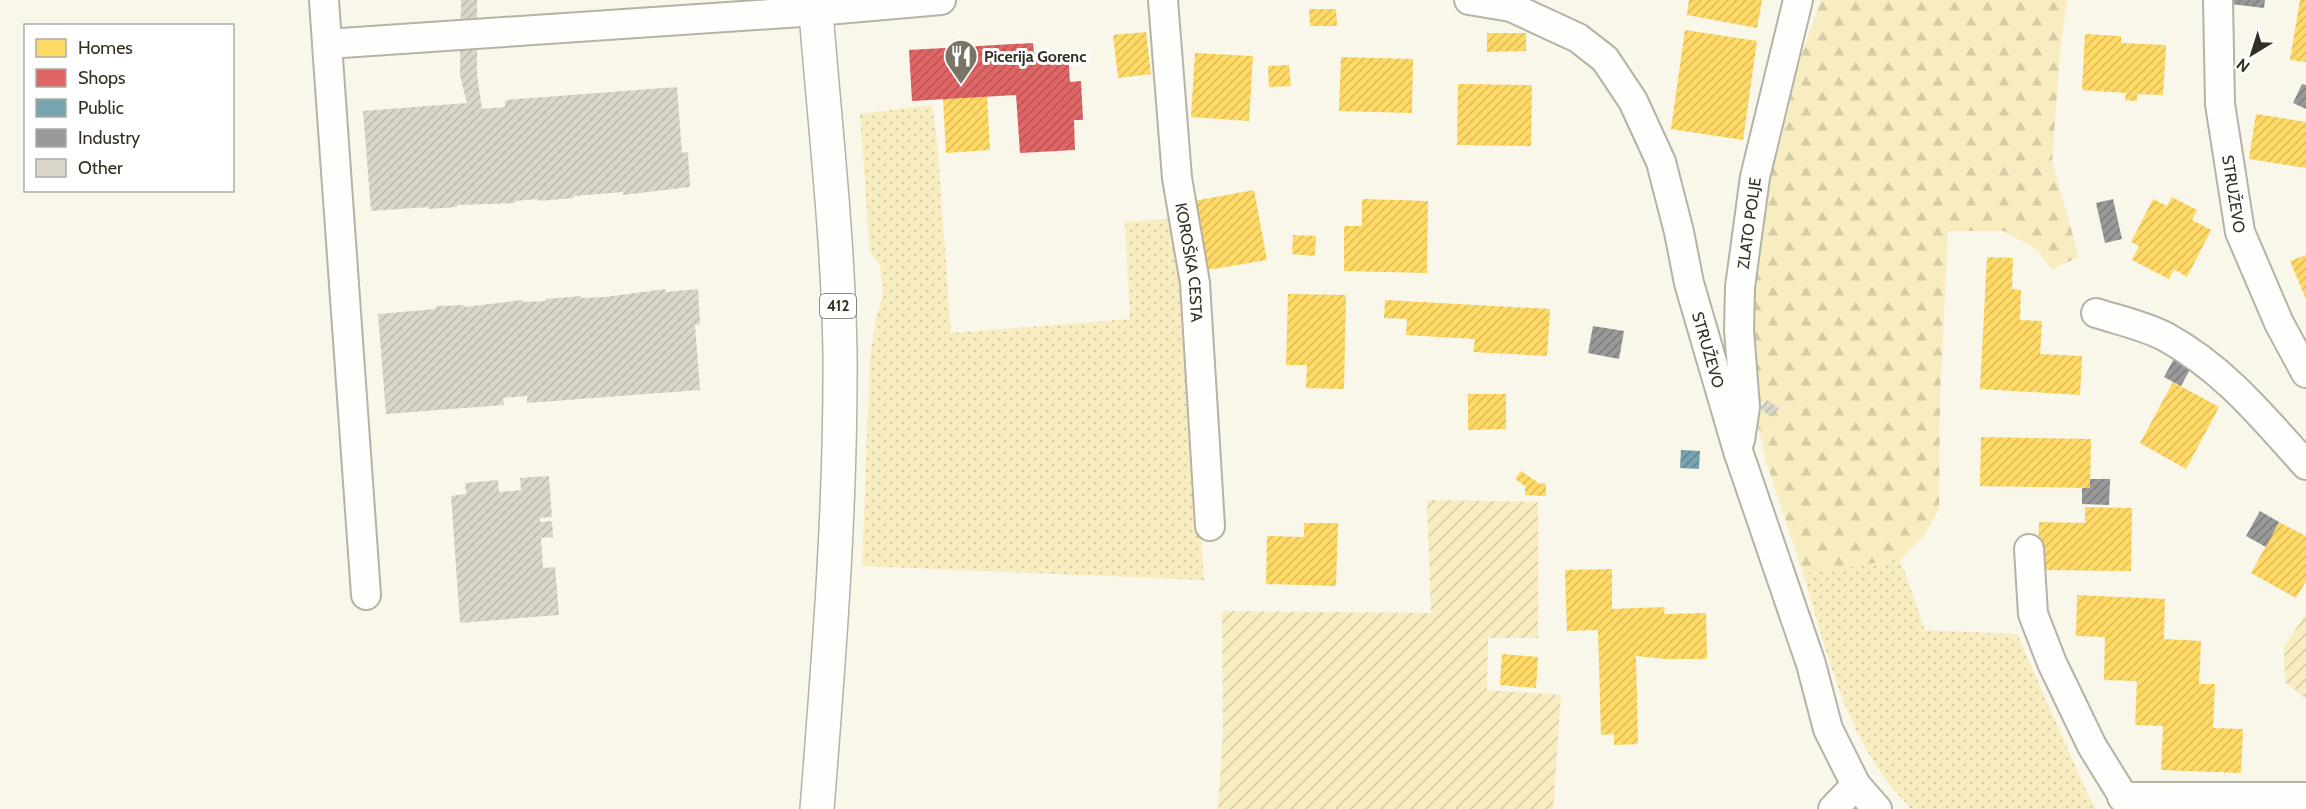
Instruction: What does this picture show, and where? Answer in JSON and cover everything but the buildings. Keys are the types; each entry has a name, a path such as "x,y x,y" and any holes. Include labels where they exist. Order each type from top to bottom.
{"main road":[{"name":"412","path":"815,5 835,232 840,351 840,478 817,809"}],"street":[{"path":"324,0 366,596"},
{"path":"327,44 815,5 941,0"},
{"name":"KOROŠKA CESTA","path":"1163,0 1177,178 1195,283 1210,526"},
{"name":"STRUŽEVO","path":"1469,0 1511,7 1578,38 1605,59 1633,101 1661,162 1689,283 1738,451 1810,664 1828,729 1856,785 1877,809"},
{"name":"ZLATO POLJE","path":"1738,451 1745,407 1739,330 1740,287 1755,177 1798,0"},
{"name":"STRUŽEVO","path":"2218,0 2220,104 2240,232 2279,322 2306,373"},
{"path":"2096,313 2164,336 2210,365 2246,397 2306,465"},
{"path":"2029,549 2033,614 2048,654 2092,746 2126,803 2306,797"},
{"path":"1833,809 1856,785"}],"green space":[{"path":"1821,0 2067,0 2060,54 2052,161 2079,257 2052,269 2036,249 2004,231 1948,231 1940,396 1939,510 1923,537 1900,559 1803,574 1766,461 1756,416 1750,324 1774,147 1796,70"},
{"path":"932,105 937,140 951,333 1130,319 1125,222 1169,219 1174,232 1185,312 1204,580 862,566 870,358 876,318 883,295 880,264 870,252 860,114"},
{"path":"1427,500 1538,502 1538,638 1488,638 1487,690 1561,695 1553,809 1218,809 1223,733 1222,611 1431,613"},
{"path":"1900,559 1925,630 2017,634 2096,809 1911,809 1887,780 1861,740 1841,695 1803,574"},
{"path":"2306,614 2306,699 2285,682 2284,647"}],"place":[{"name":"Picerija Gorenc","path":"961,85"}]}
